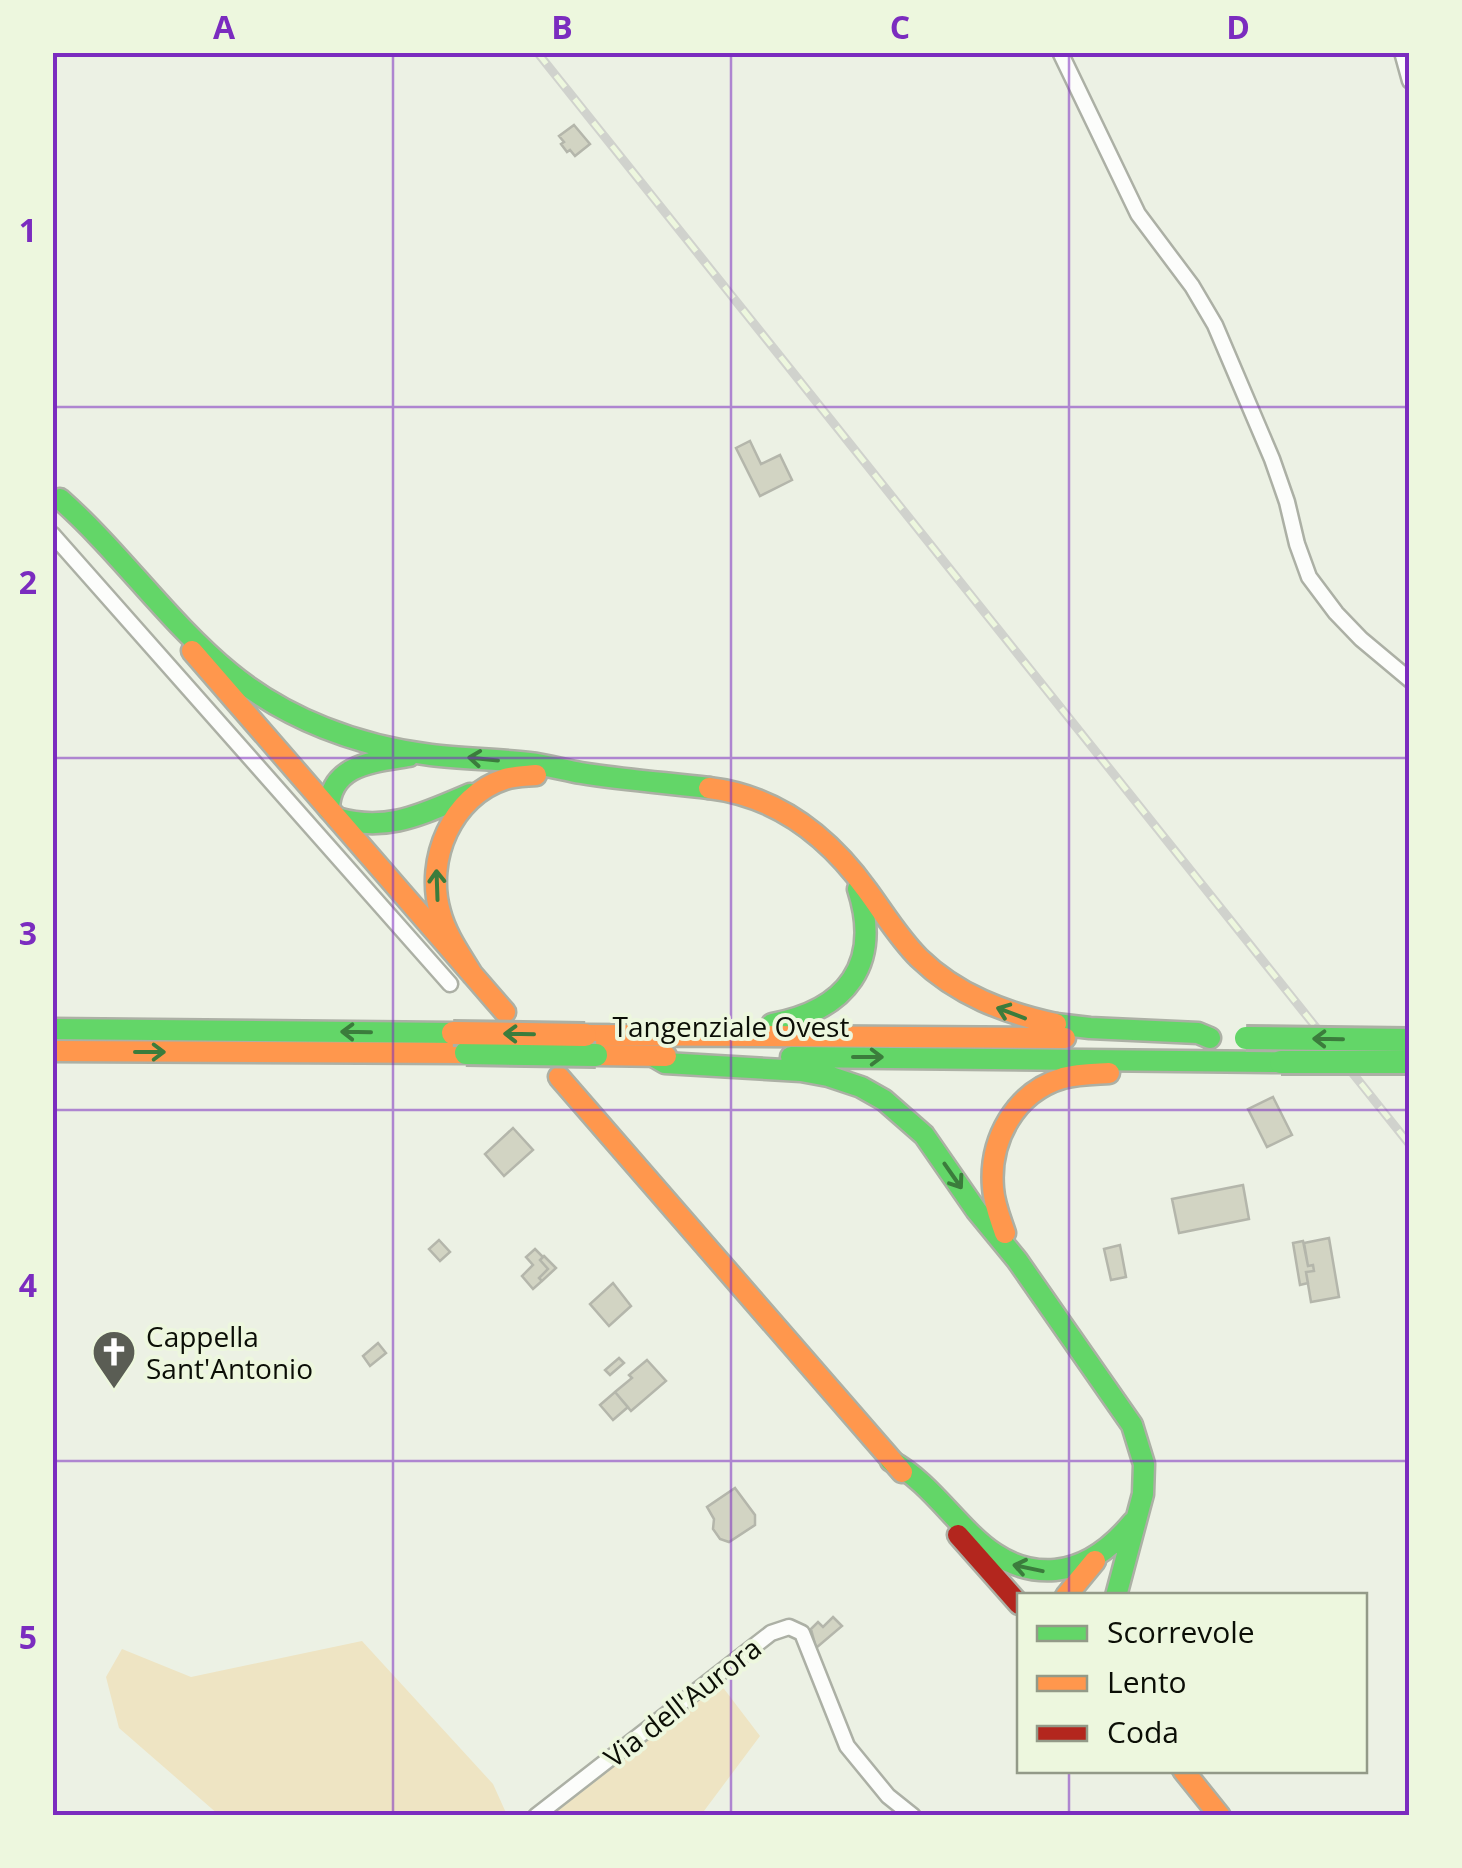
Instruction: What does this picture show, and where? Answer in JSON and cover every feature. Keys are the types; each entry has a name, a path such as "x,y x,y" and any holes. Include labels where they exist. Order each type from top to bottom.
{"main road":[{"path":"56,495 85,519 228,672 298,716 338,734 419,754 532,764 753,796 805,823 840,854 907,946 929,967 979,1000 1040,1023 1198,1033 1210,1038"},
{"path":"56,495 333,814 461,979 505,1012"},
{"path":"419,754 364,766 335,780 328,798 333,814 358,825 390,824 506,779 580,772"},
{"path":"461,979 438,907 436,863 442,840 455,816 486,788"},
{"path":"590,1045 614,1026 777,1024 804,1018 830,1004 862,963 866,939 867,920 861,896 840,854"},
{"name":"Tangenziale Ovest","path":"52,1030 453,1033 590,1045 653,1056 1251,1049 1409,1040"},
{"name":"Tangenziale Ovest","path":"52,1051 466,1054 590,1045 1210,1038 1281,1062 1410,1062"},
{"path":"1017,1260 992,1197 991,1168 996,1142 1010,1118 1030,1096 1055,1081 1080,1075 1236,1067 1251,1049"},
{"path":"653,1056 665,1063 828,1076 884,1100 924,1135 1132,1426 1144,1464 1143,1494 1116,1589"},
{"path":"559,1077 1017,1601"},
{"path":"892,1461 912,1474 1003,1561 1026,1570 1051,1572 1102,1554"},
{"path":"1069,1593 1139,1514"},
{"path":"1171,1773 1208,1816"},
{"path":"1185,1773 1220,1816"}],"street":[{"path":"1060,52 1138,214 1192,286 1215,325 1272,459 1309,576 1360,640 1410,680"},
{"path":"1402,52 1410,81"},
{"path":"52,534 461,979"},
{"name":"Via dell'Aurora","path":"536,1816 771,1633 789,1627 802,1633 847,1746 888,1796 913,1816"}],"shaded area":[{"path":"362,1641 493,1784 507,1815 219,1815 119,1728 106,1677 122,1649 191,1677"},
{"path":"715,1677 760,1736 701,1815 536,1816"}],"building":[{"path":"574,125 590,144 575,156 570,150 567,152 559,136"},
{"path":"750,441 761,464 780,455 792,480 760,496 736,448"},
{"path":"1273,1097 1292,1135 1267,1147 1248,1109"},
{"path":"513,1128 533,1150 504,1176 485,1154"},
{"path":"1243,1185 1249,1219 1179,1233 1172,1199"},
{"path":"1329,1238 1339,1297 1311,1302 1306,1272 1314,1271 1313,1265 1308,1266 1304,1243"},
{"path":"439,1240 450,1252 440,1261 429,1249"},
{"path":"1303,1241 1308,1266 1313,1265 1314,1271 1306,1272 1308,1283 1300,1285 1293,1243"},
{"path":"1120,1245 1126,1277 1111,1280 1104,1249"},
{"path":"535,1249 548,1269 533,1289 522,1276 533,1265 526,1257"},
{"path":"544,1256 556,1268 542,1281 539,1278 548,1269 540,1260"},
{"path":"613,1283 631,1306 609,1326 590,1304"},
{"path":"378,1343 386,1353 370,1366 363,1356"},
{"path":"619,1358 624,1363 610,1375 605,1370"},
{"path":"647,1360 666,1381 631,1411 615,1392"},
{"path":"615,1392 628,1407 613,1420 600,1405"},
{"path":"735,1488 755,1515 755,1525 729,1542 720,1539 713,1529 714,1519 707,1507"},
{"path":"833,1617 842,1626 816,1648 811,1629 818,1622 823,1627"}],"railway":[{"path":"537,52 1410,1145"}],"traffic: fast":[{"path":"60,499 207,653 252,689 299,717 350,737 404,751 529,763 709,788"},
{"path":"329,809 331,794 346,774 369,764 409,756"},
{"path":"337,818 389,822 470,794"},
{"path":"772,1024 820,1008 852,979 865,940 858,889"},
{"path":"1056,1024 1198,1033 1210,1038"},
{"path":"52,1029 453,1033"},
{"path":"1246,1038 1409,1040"},
{"path":"466,1053 596,1055"},
{"path":"653,1056 665,1063 828,1076 884,1100 924,1135 1132,1425 1144,1464 1143,1494 1117,1593"},
{"path":"791,1057 1281,1062"},
{"path":"1281,1062 1410,1062"},
{"path":"891,1461 931,1492 985,1547 1028,1568 1055,1570 1078,1565 1108,1547 1133,1522"}],"traffic: slow":[{"path":"192,651 505,1012"},
{"path":"472,974 440,912 436,892 440,851 457,815 486,787 505,779 536,775"},
{"path":"709,788 757,800 818,836 852,870 911,950 949,982 1000,1008 1056,1024"},
{"path":"453,1033 585,1035"},
{"path":"585,1035 1065,1038"},
{"path":"52,1051 466,1053"},
{"path":"596,1055 666,1056"},
{"path":"1005,1233 995,1200 993,1170 1008,1120 1031,1094 1046,1085 1069,1077 1109,1073"},
{"path":"559,1077 902,1472"},
{"path":"1068,1593 1095,1561"},
{"path":"1185,1773 1220,1816"}],"traffic: jam":[{"path":"958,1535 1017,1602"}],"place":[{"name":"Cappella Sant'Antonio","path":"114,1390"}]}
